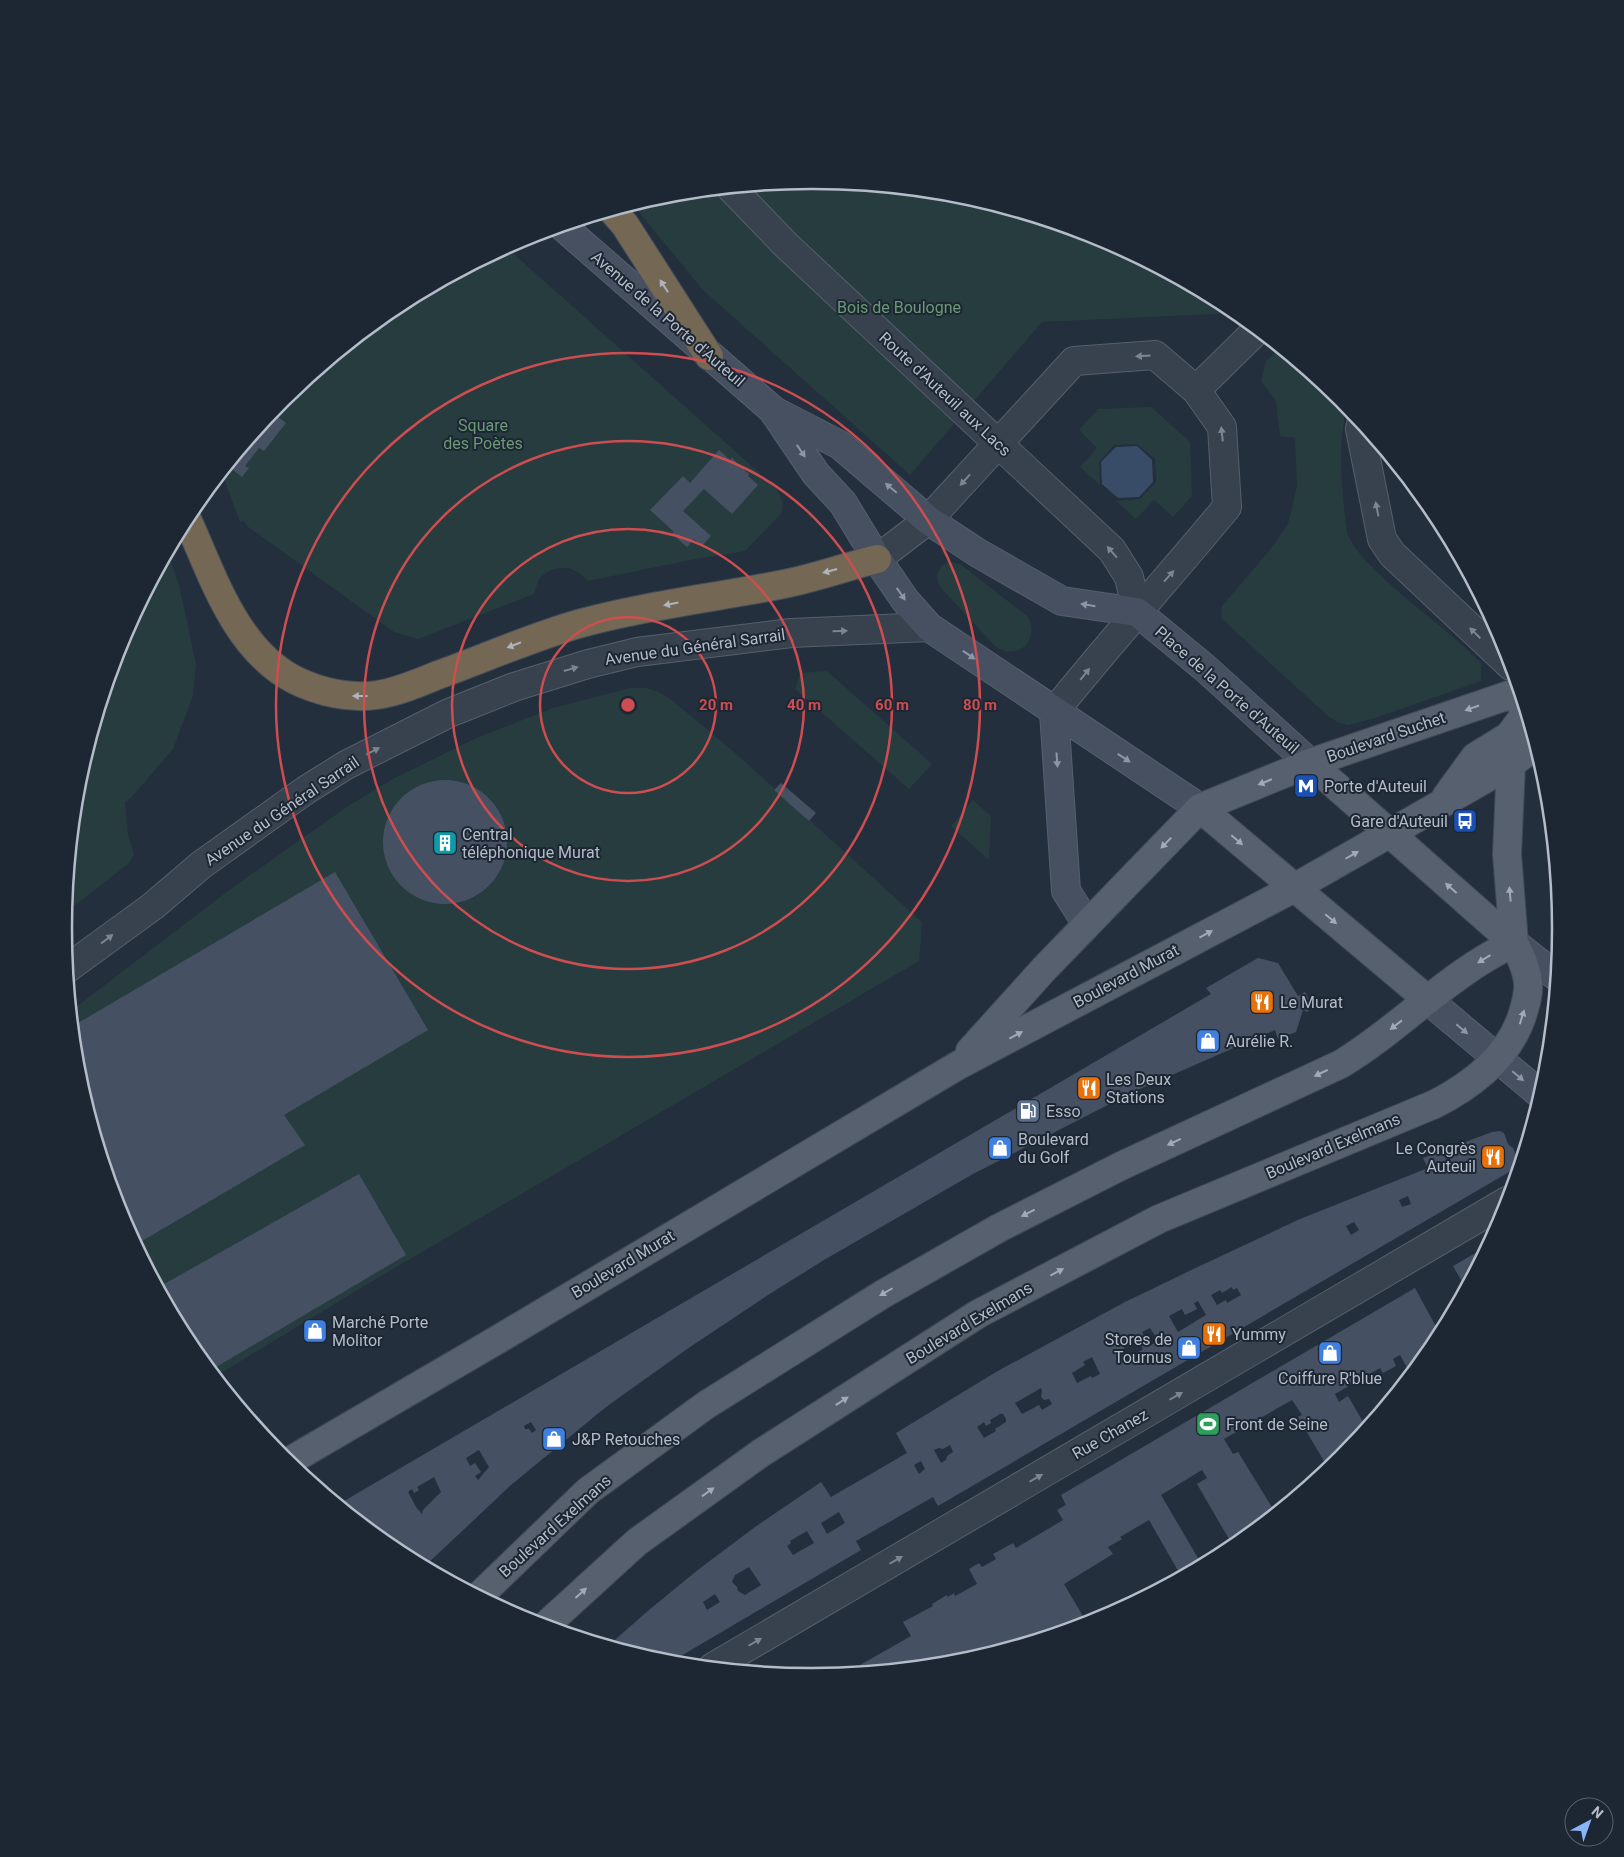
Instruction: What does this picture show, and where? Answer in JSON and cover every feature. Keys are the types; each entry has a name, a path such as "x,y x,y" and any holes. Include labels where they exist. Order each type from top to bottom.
{"highway":[{"path":"617,215 625,225 710,356"},
{"path":"191,529 221,594 246,638 259,653 295,680 326,691 356,696 391,693 518,643 578,624 633,611 782,584 877,559"}],"main road":[{"name":"Avenue de la Porte d'Auteuil","path":"567,231 774,411 840,445 928,520"},
{"name":"Avenue de la Porte d'Auteuil","path":"774,411 816,474 843,503 877,559"},
{"path":"928,520 978,552 1062,601 1137,612"},
{"path":"877,559 905,600 929,627 1200,808 1533,1088"},
{"name":"Place de la Porte d'Auteuil","path":"1137,612 1205,668 1514,943 1528,982 1527,998 1519,1026 1511,1041 1477,1079 1442,1100"},
{"name":"Boulevard Suchet","path":"1200,808 1310,763 1513,694"},
{"path":"1054,712 1066,891 1087,924"},
{"path":"1441,804 1475,757 1509,736 1521,720"},
{"path":"1294,888 1511,764 1529,750"},
{"path":"1511,764 1507,854 1514,943 1550,971"},
{"name":"Boulevard Murat","path":"957,1066 1044,969 1200,808"},
{"name":"Boulevard Murat","path":"296,1457 957,1066 1294,888"},
{"path":"1428,1000 1478,962 1514,943"},
{"name":"Boulevard Exelmans","path":"484,1591 588,1491 706,1405 883,1294 999,1228 1121,1166 1341,1064 1364,1050 1428,1000"},
{"name":"Boulevard Exelmans","path":"551,1620 637,1542 761,1453 978,1314 1159,1219 1442,1100"}],"street":[{"name":"Route d'Auteuil aux Lacs","path":"737,193 786,245 1112,550 1129,577 1137,612"},
{"path":"1196,390 1252,335"},
{"path":"877,559 928,520 1074,360 1155,355 1196,390 1222,427 1227,507 1054,712"},
{"path":"1361,433 1382,539 1392,554 1498,654"},
{"name":"Avenue du Général Sarrail","path":"73,964 153,906 201,865 306,790 346,765 449,713 514,687 588,664 637,652 782,634 929,627"},
{"name":"Rue Chanez","path":"721,1662 1496,1208"}],"green space":[{"name":"Bois de Boulogne","path":"812,189 860,191 909,195 956,203 1050,228 1095,245 1139,265 1182,288 1222,314 1042,322 910,475 702,289 637,210 715,195"},
{"name":"Square des Poètes","path":"512,253 774,486 782,499 783,506 781,514 745,551 588,581 571,569 551,570 539,579 534,594 418,639 394,632 247,526 244,521 240,522 224,479 256,441 289,406 324,373 401,314 442,288"},
{"path":"1275,353 1300,373 1345,416 1341,469 1347,533 1364,559 1377,572 1481,663 1481,681 1375,718 1348,725 1337,722 1329,717 1221,618 1222,606 1269,551 1288,524 1297,486 1295,438 1280,436 1276,401 1261,381 1266,361"},
{"path":"1151,407 1190,442 1192,496 1173,517 1154,500 1136,519 1116,501 1140,499 1156,482 1155,459 1137,444 1114,445 1099,462 1100,485 1080,467 1097,448 1079,430 1098,409"},
{"path":"171,561 179,585 196,664 193,696 173,749 131,798 125,802 128,836 134,854 128,864 73,907 79,832 87,784 98,737 112,691 129,646 149,601"},
{"path":"949,562 960,564 1027,616 1031,624 1031,632 1029,639 1020,650 1013,652 1005,651 996,647 941,588 937,576 942,566"},
{"path":"827,671 932,764 909,789 795,689 800,673"},
{"path":"630,688 646,688 659,692 673,701 733,751 922,922 919,961 364,1286 221,1373 172,1298 149,1256 129,1211 112,1166 98,1120 87,1073 77,1006 232,888 348,806 393,779 474,739 553,708"},
{"path":"973,800 991,816 989,860 951,826"}],"water":[{"path":"1137,446 1152,460 1153,482 1139,497 1118,498 1102,484 1101,462 1116,447"}],"building":[{"path":"278,417 286,423 264,451 259,448 245,466 249,468 242,477 232,469"},
{"path":"719,450 730,460 732,458 758,485 732,514 704,489 683,511 711,536 702,546 694,539 687,547 650,510 683,476 690,483"},
{"name":"Central téléphonique Murat","path":"445,780 469,785 480,790 489,798 497,807 502,818 507,842 502,866 497,877 489,886 480,894 469,899 445,904 421,899 410,894 401,886 393,877 388,866 383,842 388,818 393,807 401,798 410,790 421,785"},
{"path":"781,783 816,813 809,821 774,790"},
{"path":"335,872 428,1030 284,1115 305,1145 142,1241 112,1166 98,1120 87,1073 79,1023"},
{"path":"1258,958 1278,963 1298,996 1305,992 1311,1003 1308,1012 1303,1010 1296,1032 1278,1039 1275,1030 1133,1092 973,1174 824,1260 771,1293 690,1347 606,1407 511,1485 430,1561 401,1543 345,1501 1211,994 1206,988","holes":["531,1422 536,1430 532,1433 529,1429 525,1429 524,1426","479,1450 489,1467 478,1480 475,1476 481,1472 475,1463 470,1466 466,1458","434,1477 441,1492 423,1510 422,1514 408,1492 412,1489 414,1493 419,1490 417,1487"]},
{"path":"1500,1131 1504,1133 1508,1144 1513,1148 1516,1154 1509,1172 938,1506 933,1497 856,1541 861,1550 681,1656 614,1641 699,1569 755,1527 821,1482 831,1497 907,1453 896,1433 996,1372 1125,1302 1204,1264 1300,1219 1428,1168 1423,1158 1492,1132","holes":["1408,1196 1411,1204 1402,1207 1399,1200","1354,1222 1359,1230 1351,1235 1346,1226","1232,1287 1233,1290 1237,1288 1241,1295 1227,1303 1226,1300 1217,1305 1211,1295 1220,1290 1222,1293","1198,1301 1206,1315 1178,1332 1169,1316 1182,1309 1185,1315 1197,1309 1194,1303","1150,1328 1158,1340 1150,1346 1142,1332","1135,1335 1143,1349 1127,1360 1124,1350 1125,1340","1092,1357 1100,1374 1077,1383 1072,1373 1085,1365 1083,1362","1041,1388 1041,1397 1044,1400 1049,1399 1052,1404 1042,1410 1039,1405 1022,1414 1015,1403","1000,1414 1003,1414 1006,1419 1006,1422 995,1429 996,1431 984,1438 977,1427 984,1422 986,1426 991,1423 990,1420","950,1445 953,1452 941,1463 934,1450 943,1449","921,1461 925,1469 919,1474 914,1465","839,1512 845,1523 827,1534 821,1523","807,1531 814,1543 793,1555 787,1546 791,1543 790,1541","749,1567 761,1585 745,1595 738,1591 732,1582 735,1575","715,1594 720,1602 707,1610 703,1602"]},
{"path":"359,1174 406,1255 216,1367 197,1339 164,1284"},
{"path":"1477,1252 1461,1281 1453,1266"},
{"path":"1415,1288 1435,1325 1407,1368 1400,1355 1393,1359 1396,1366 1383,1373 1380,1368 1335,1394 1339,1402 1348,1396 1363,1422 1324,1461 1298,1417 1302,1415 1292,1400 1224,1439 1233,1454 1238,1452 1272,1507 1229,1539 1197,1484 1207,1478 1202,1470 1161,1495 1198,1559 1182,1569 1178,1571 1149,1520 1120,1537 1122,1539 1108,1547 1113,1554 1064,1584 1083,1616 1003,1643 956,1654 909,1662 858,1666 911,1636 903,1622 933,1606 932,1604 947,1595 948,1597 954,1593 955,1596 977,1584 969,1569 979,1563 982,1567 996,1559 993,1554 1013,1543 1016,1548 1063,1520 1057,1510 1066,1505 1061,1495"}],"place":[{"name":"Porte d'Auteuil","path":"1306,786"},
{"name":"Gare d'Auteuil","path":"1465,821"},
{"name":"Central téléphonique Murat","path":"445,843"},
{"name":"Le Murat","path":"1262,1002"},
{"name":"Aurélie R.","path":"1208,1041"},
{"name":"Les Deux Stations","path":"1089,1088"},
{"name":"Esso","path":"1028,1111"},
{"name":"Boulevard du Golf","path":"1000,1148"},
{"name":"Le Congrès Auteuil","path":"1493,1157"},
{"name":"Marché Porte Molitor","path":"315,1331"},
{"name":"Yummy","path":"1214,1334"},
{"name":"Stores de Tournus","path":"1189,1348"},
{"name":"Coiffure R'blue","path":"1330,1353"},
{"name":"Front de Seine","path":"1208,1424"},
{"name":"J&P Retouches","path":"554,1439"}]}
